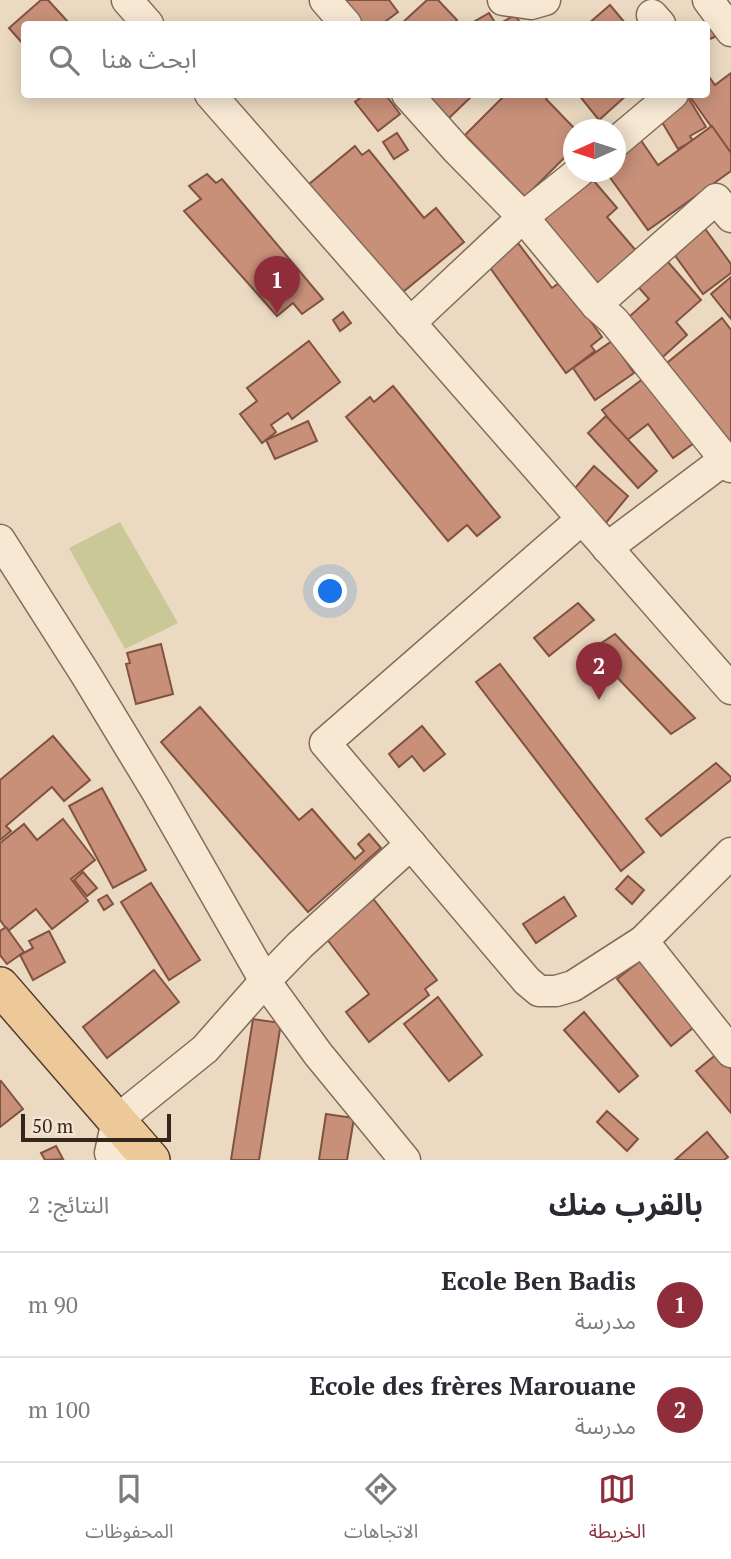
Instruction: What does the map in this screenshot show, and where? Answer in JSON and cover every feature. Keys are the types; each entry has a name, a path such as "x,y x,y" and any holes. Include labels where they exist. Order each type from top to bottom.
{"main road":[{"path":"0,986 151,1160"}],"street":[{"path":"127,0 145,21"},
{"path":"325,0 343,21"},
{"path":"503,0 531,4 545,0"},
{"path":"708,0 731,31"},
{"path":"213,98 731,689"},
{"path":"411,98 523,217 596,305 614,321 727,464 607,548"},
{"path":"626,133 668,98"},
{"path":"410,323 523,217 567,182"},
{"path":"596,305 716,199 731,217"},
{"path":"582,519 325,743 527,981 539,991 556,991 573,986 643,941 728,861"},
{"path":"0,540 150,780 265,981 318,1054 405,1160"},
{"path":"113,1160 110,1153 117,1120 205,1049 300,945 411,844"},
{"path":"643,941 731,1052"}],"shaded area":[{"path":"120,522 178,623 125,649 69,548"}],"building":[{"path":"41,0 48,0 67,21 21,21 21,42 9,28"},
{"path":"343,0 389,0 398,12 386,21 357,21"},
{"path":"427,0 438,0 457,20 456,21 404,21"},
{"path":"610,5 623,21 591,21"},
{"path":"489,13 494,21 475,21"},
{"path":"515,15 519,21 504,21"},
{"path":"717,16 724,33 710,39 710,21 705,21"},
{"path":"731,73 730,153 691,98 710,98 710,78 715,85"},
{"path":"360,98 388,98 400,114 378,131 355,102"},
{"path":"425,98 470,98 446,121"},
{"path":"502,98 547,98 565,119 563,119 563,159 525,197 465,135"},
{"path":"581,98 624,98 598,119"},
{"path":"679,98 688,98 706,127 690,136 693,141 678,149 656,112"},
{"path":"712,126 731,153 731,171 648,230 613,182 626,182 626,144 640,139 658,165"},
{"path":"397,133 408,150 394,159 383,142"},
{"path":"355,146 362,155 369,150 424,218 436,208 464,242 398,296 308,185"},
{"path":"207,174 216,183 222,179 323,299 302,314 293,303 277,316 184,211 201,199 189,186"},
{"path":"579,182 595,182 617,208 607,217 638,253 593,292 533,221"},
{"path":"695,215 731,264 731,273 703,294 663,239"},
{"path":"518,243 552,288 562,281 602,337 591,346 595,351 566,373 488,265"},
{"path":"655,247 701,300 676,322 687,335 654,365 620,325 649,299 626,273"},
{"path":"731,277 731,319 711,294"},
{"path":"343,312 351,323 340,331 333,320"},
{"path":"722,318 731,330 731,450 662,367"},
{"path":"309,341 340,382 292,419 288,413 271,425 276,432 262,443 240,414 257,401 247,388"},
{"path":"612,341 634,373 595,400 573,368"},
{"path":"648,375 697,441 673,458 648,424 626,441 602,410"},
{"path":"393,386 500,517 477,536 467,525 448,541 346,417 370,397 374,402"},
{"path":"606,416 657,471 638,488 588,433"},
{"path":"308,421 317,441 275,459 266,440"},
{"path":"594,466 628,496 605,524 570,494"},
{"path":"578,603 594,620 549,656 534,638"},
{"path":"615,634 695,718 671,734 591,650"},
{"path":"161,644 173,694 136,704 126,664 130,663 127,653"},
{"path":"500,664 644,852 621,871 476,682"},
{"path":"200,707 299,820 312,809 355,859 364,851 358,844 369,834 381,848 308,912 161,742"},
{"path":"422,726 445,754 424,771 412,756 399,767 389,754"},
{"path":"53,736 90,780 64,801 52,787 6,826 11,831 0,840 0,780"},
{"path":"716,763 731,780 661,836 646,819"},
{"path":"102,788 146,870 113,888 69,806"},
{"path":"63,819 95,860 71,879 88,901 52,929 36,909 8,931 0,920 0,843 24,824 37,840"},
{"path":"83,872 97,888 87,896 74,880"},
{"path":"628,876 644,890 632,904 616,889"},
{"path":"151,883 200,960 169,980 121,902"},
{"path":"364,887 437,980 425,989 429,995 369,1042 346,1012 369,994 316,925"},
{"path":"107,895 113,904 104,910 98,900"},
{"path":"564,897 576,916 536,943 523,924"},
{"path":"6,927 24,952 7,964 0,955 0,931"},
{"path":"49,931 65,962 33,980 20,955 33,948 29,941"},
{"path":"640,961 694,1027 671,1046 617,979"},
{"path":"154,970 179,1002 107,1058 83,1027"},
{"path":"438,997 482,1055 449,1081 404,1024"},
{"path":"584,1012 638,1076 619,1092 564,1030"},
{"path":"253,1019 281,1023 259,1160 231,1160"},
{"path":"718,1053 731,1069 731,1113 696,1071"},
{"path":"0,1082 23,1109 0,1127"},
{"path":"607,1111 638,1139 627,1151 597,1122"},
{"path":"326,1114 354,1118 347,1160 319,1160"},
{"path":"707,1132 728,1157 724,1160 675,1160"},
{"path":"56,1146 63,1159 45,1160 41,1153"}],"place":[{"name":"Ecole Ben Badis","path":"277,314"},
{"name":"Ecole des frères Marouane","path":"599,700"}]}
